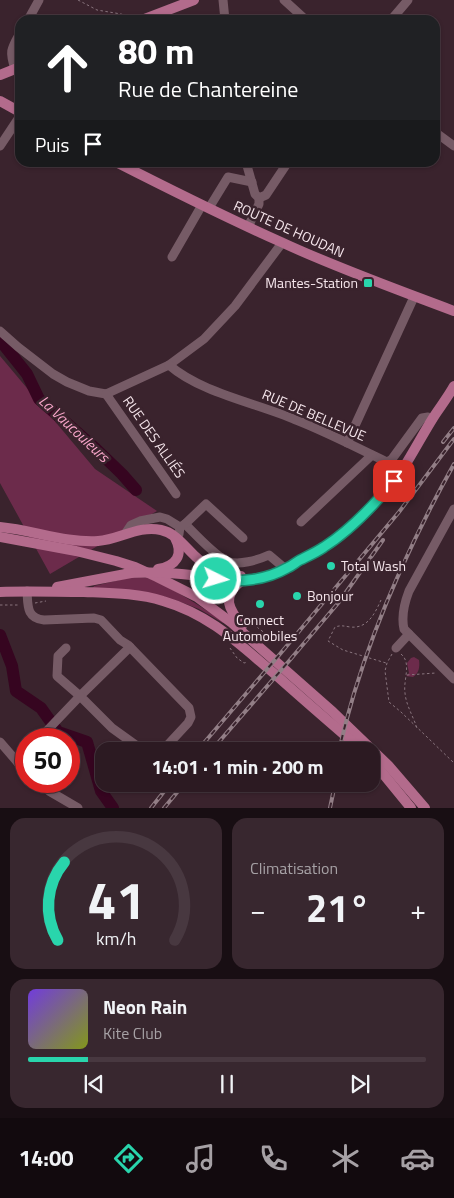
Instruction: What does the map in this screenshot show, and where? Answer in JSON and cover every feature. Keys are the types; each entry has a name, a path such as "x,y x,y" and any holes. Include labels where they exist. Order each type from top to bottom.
{"main road":[{"path":"154,15 194,0"},
{"path":"0,75 15,69"},
{"path":"0,101 15,109"},
{"name":"ROUTE DE HOUDAN","path":"126,167 282,243 454,312"},
{"path":"434,417 454,377"},
{"path":"131,570 241,581 259,578 324,547 342,534 389,487 404,467 454,386"},
{"path":"2,525 81,541 102,541 139,530 166,531 201,562 230,574 247,576 282,568"},
{"path":"0,537 101,557 131,570 157,576 197,597 226,618 333,712 388,765 423,807"},
{"path":"28,591 73,584 131,570 164,568 172,565 179,553 176,538"},
{"path":"241,581 230,593 230,606 232,613 255,643"},
{"path":"0,592 113,593 140,596 162,600 200,615 226,632 353,742"},
{"path":"380,766 423,807"},
{"path":"380,770 411,808"}],"street":[{"path":"31,15 39,0"},
{"path":"223,0 225,15"},
{"path":"284,0 300,15"},
{"path":"395,15 408,0"},
{"path":"15,42 12,48 12,58 15,63"},
{"path":"0,146 15,124"},
{"path":"440,136 454,146"},
{"path":"248,167 255,194 259,198 259,204 248,227"},
{"path":"259,198 266,195 285,167"},
{"path":"172,257 228,177 252,182"},
{"name":"RUE DES ALLIÉS","path":"176,494 106,394 169,365 204,339 235,306 282,243"},
{"path":"347,443 414,296"},
{"path":"0,330 18,347 53,374 89,391 106,394"},
{"name":"RUE DE BELLEVUE","path":"169,365 177,372 202,386 295,419 388,462 422,418 434,417"},
{"path":"301,522 372,455"},
{"path":"176,538 182,526 206,504 243,538"},
{"path":"454,508 414,579 405,600 403,612 404,629 454,678"},
{"path":"125,534 131,525 160,517 182,526 227,562 256,561 269,555 282,568"},
{"path":"28,591 28,604 32,615 37,619 94,618 101,620 189,708 190,717 188,723 170,742"},
{"path":"396,648 408,634"},
{"path":"49,728 130,647"},
{"path":"66,648 58,656 57,676 112,728 131,742"},
{"path":"0,742 15,760"},
{"path":"54,793 78,808"}],"path":[{"path":"78,0 97,10 124,15"},
{"path":"381,600 368,622 360,627 352,628 341,625 335,627 328,641 343,650 387,663"},
{"path":"0,605 46,601"},
{"path":"229,647 237,658 244,663 250,660"},
{"path":"417,728 406,702 404,685 407,663 404,655 396,648 387,663 385,672 389,702 417,728 454,762"},
{"path":"406,676 443,673 446,671"}],"shaded area":[{"path":"0,356 95,469 157,511 50,574 0,483"},
{"path":"128,578 154,580 181,594 224,622 178,601 93,588 94,586"},
{"path":"414,657 419,660 418,672 413,677 406,676 409,673 407,663"}],"waterway":[{"name":"La Vaucouleurs","path":"0,340 27,374 39,399 96,449 136,490"},
{"name":"La Vaucouleurs","path":"0,635 12,666 16,691 41,708 58,732 87,742 101,791 113,808"}],"railway":[{"path":"443,442 454,428"},
{"path":"205,742 399,512 454,439"},
{"path":"341,742 359,677 386,604 401,568 454,464"},
{"path":"219,742 339,602 383,540"},
{"path":"151,808 164,792"},
{"path":"164,808 177,792"},
{"path":"330,808 333,792"}],"place":[{"name":"Mantes-Station","path":"368,283"},
{"name":"Total Wash","path":"331,566"},
{"name":"Bonjour","path":"297,596"},
{"name":"Connect Automobiles","path":"260,604"}],"route":[{"path":"216,579 226,581 248,580 269,576 287,569 342,534 373,505 394,481"}]}
